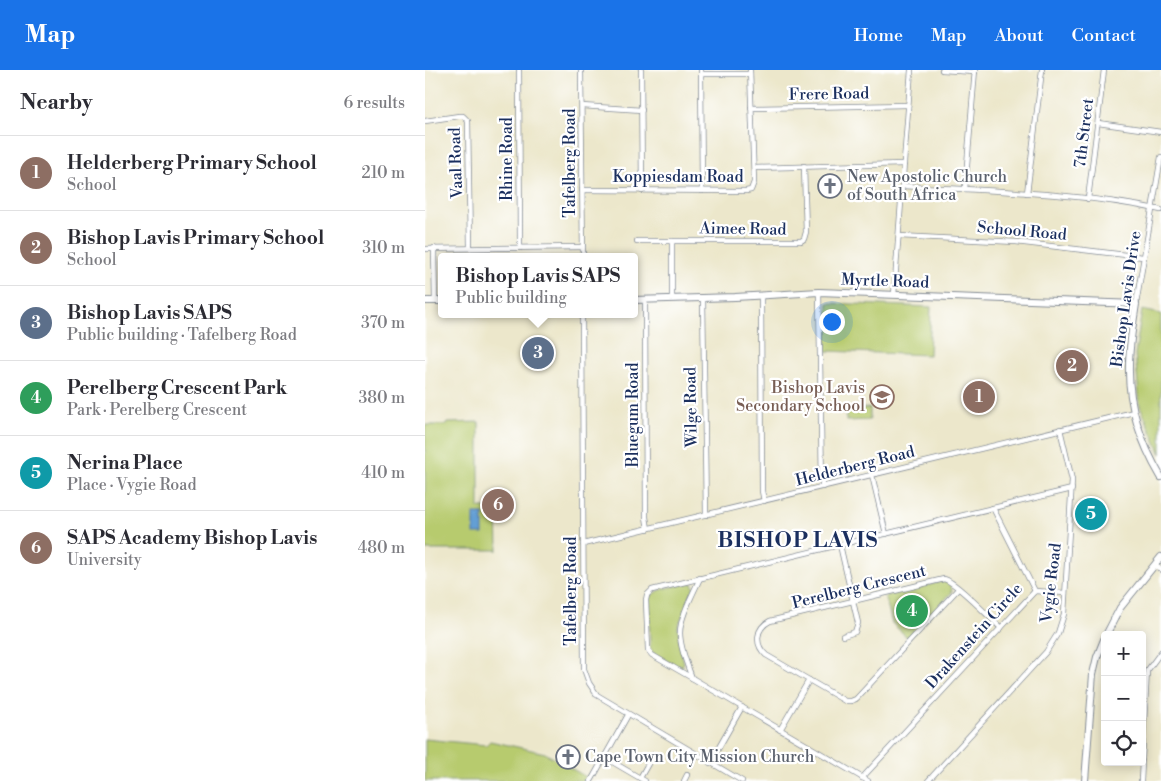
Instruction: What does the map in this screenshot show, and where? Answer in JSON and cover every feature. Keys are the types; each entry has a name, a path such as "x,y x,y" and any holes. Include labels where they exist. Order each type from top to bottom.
{"street":[{"name":"Rhine Road","path":"519,70 520,248"},
{"name":"Tafelberg Road","path":"581,70 583,253"},
{"path":"641,70 643,191"},
{"path":"894,294 911,70"},
{"path":"942,70 975,71 965,190"},
{"path":"1027,193 1041,70"},
{"name":"7th Street","path":"1088,199 1104,70"},
{"path":"702,191 701,72 750,72 753,168"},
{"name":"Frere Road","path":"751,108 908,105"},
{"path":"582,106 642,110"},
{"name":"Vaal Road","path":"425,120 459,116 463,116 468,120 470,248"},
{"path":"1098,123 1161,132"},
{"name":"Bishop Lavis Drive","path":"1161,157 1143,257 1129,367 1134,412 1143,443 1161,477"},
{"name":"Koppiesdam Road","path":"582,190 749,191 754,184 753,168 903,164"},
{"name":"Aimee Road","path":"637,241 801,241 804,239 806,232 804,166"},
{"path":"903,186 1027,193 1088,199 1161,210"},
{"name":"School Road","path":"899,236 1016,242 1143,257"},
{"path":"672,241 673,299"},
{"path":"425,248 583,247"},
{"path":"425,301 438,301 434,248"},
{"path":"819,292 822,487"},
{"name":"Myrtle Road","path":"638,300 819,292 1136,304"},
{"path":"761,296 762,491 764,501"},
{"name":"Wilge Road","path":"703,298 706,515"},
{"name":"Bluegum Road","path":"645,300 646,517 648,529"},
{"name":"Tafelberg Road","path":"582,318 584,669 586,677 597,695 742,781"},
{"name":"Helderberg Road","path":"583,544 1134,412"},
{"name":"Vygie Road","path":"928,781 1046,652 1058,633 1065,593 1072,489 1071,473 1060,429"},
{"path":"872,474 886,534"},
{"path":"868,781 652,655 648,650 646,600 649,593 655,589 1072,489"},
{"name":"Drakenstein Circle","path":"862,778 1035,591 993,508"},
{"path":"840,545 858,626 855,632 843,636"},
{"path":"1108,631 1120,608 1161,557"},
{"path":"1155,564 1161,570"},
{"path":"692,678 682,644 680,629 700,578"},
{"name":"Perelberg Crescent","path":"944,579 950,581 958,588 854,700 845,701 763,652 759,646 757,639 761,628 770,621 853,601 944,579"},
{"path":"958,588 1001,628"},
{"path":"1035,591 1065,593"},
{"path":"1085,781 1092,680 1101,646"},
{"path":"1144,721 1147,671 1161,652"},
{"path":"780,730 809,680"},
{"path":"710,763 741,707"},
{"path":"591,781 628,715"},
{"path":"640,778 653,755"},
{"path":"604,757 645,781"},
{"path":"1141,781 1142,766"},
{"path":"684,781 687,775"}],"green space":[{"path":"828,303 931,307 929,355 826,351"},
{"path":"1142,310 1161,314 1161,454 1140,406 1135,354"},
{"path":"870,408 870,420 846,421 846,409"},
{"path":"479,422 479,508 497,508 498,550 425,550 425,425"},
{"path":"944,581 951,585 952,592 909,639 892,623 885,596"},
{"path":"692,583 694,587 678,627 684,663 681,667 678,667 653,653 650,648 649,599 651,595 661,590"},
{"path":"425,739 486,745 490,741 545,753 586,777 587,781 425,781"}],"water":[{"path":"474,514 483,514 483,534 474,534"}],"place":[{"name":"New Apostolic Church of South Africa","path":"830,186"},
{"name":"Bishop Lavis SAPS","path":"538,353"},
{"name":"Bishop Lavis Primary School","path":"1072,366"},
{"name":"Bishop Lavis Secondary School","path":"882,397"},
{"name":"Helderberg Primary School","path":"979,397"},
{"name":"SAPS Academy Bishop Lavis","path":"498,505"},
{"name":"Nerina Place","path":"1091,514"},
{"name":"Perelberg Crescent Park","path":"912,611"},
{"name":"Cape Town City Mission Church","path":"568,757"}],"district":[{"name":"BISHOP LAVIS","path":"798,541"}]}
